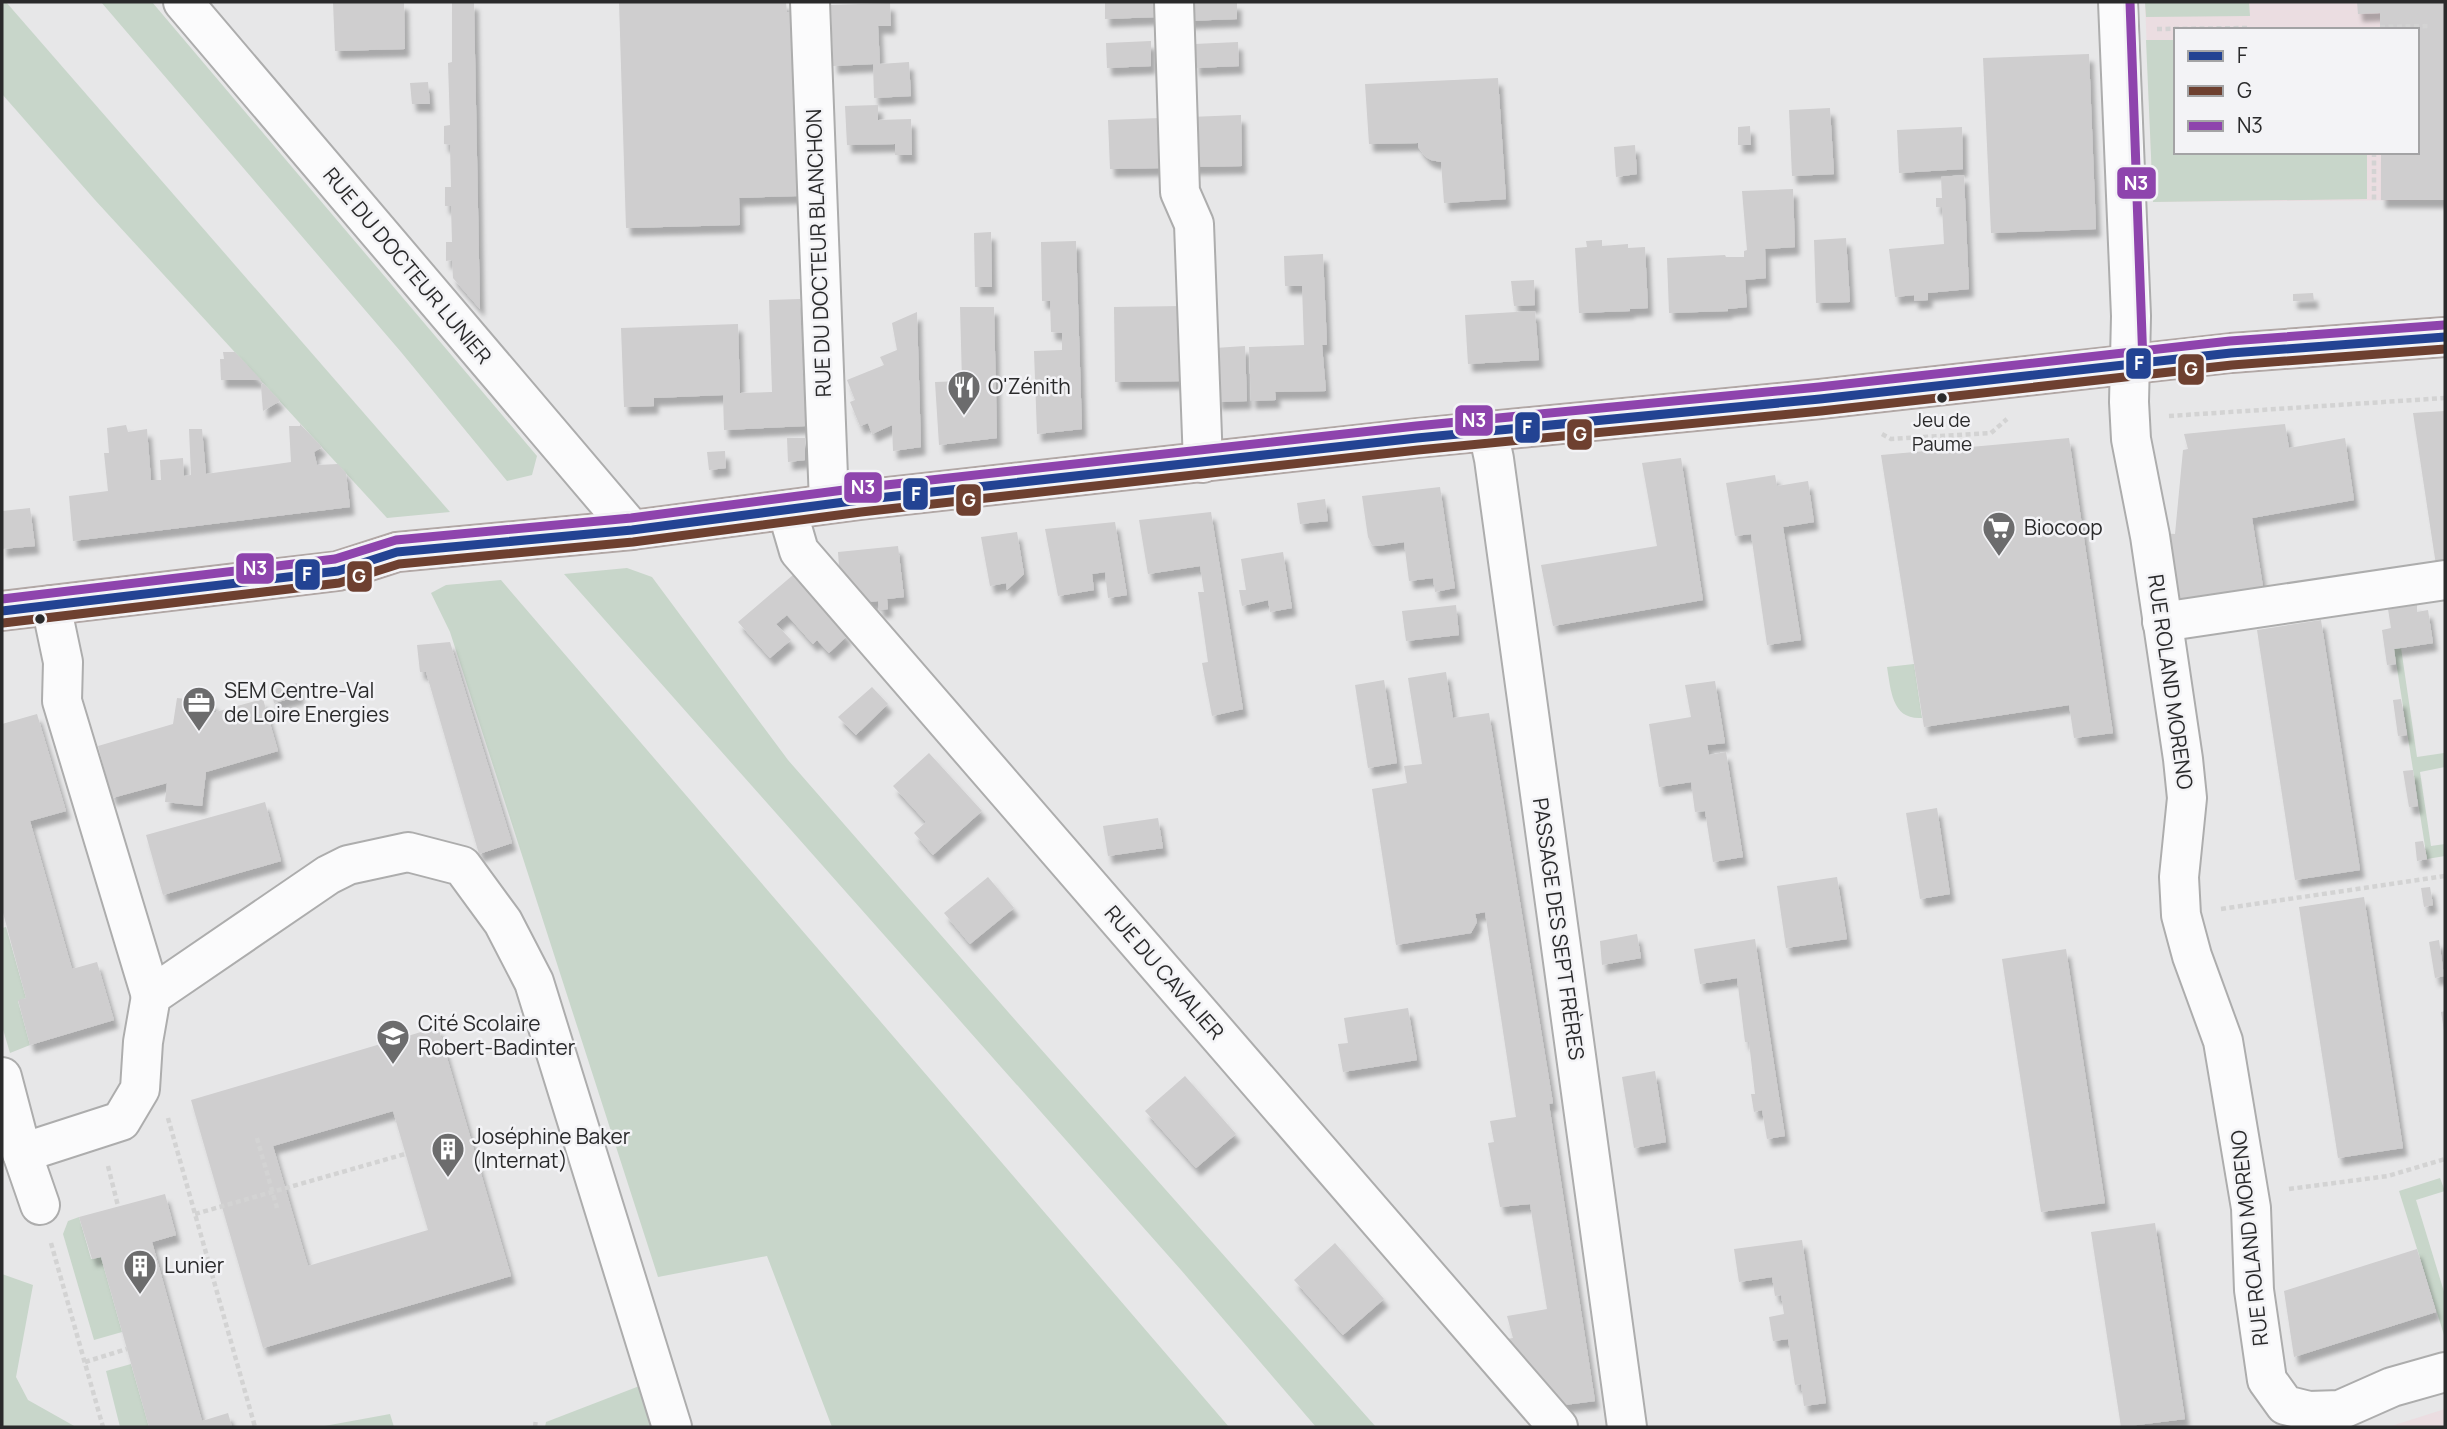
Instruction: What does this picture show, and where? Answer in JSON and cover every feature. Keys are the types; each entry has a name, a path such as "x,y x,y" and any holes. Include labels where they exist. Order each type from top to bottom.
{"main road":[{"path":"2,611 338,571 397,552 632,530 829,503 2231,353 2445,337"}],"street":[{"name":"RUE DU DOCTEUR LUNIER","path":"183,2 632,530"},
{"name":"RUE DU DOCTEUR BLANCHON","path":"810,2 829,503"},
{"path":"1174,2 1180,192 1194,224 1203,463"},
{"name":"RUE ROLAND MORENO","path":"2118,2 2131,364 2131,439 2150,536 2183,759 2187,798 2179,877 2181,915 2192,956 2224,1041 2249,1194 2254,1238 2254,1290 2267,1380 2284,1405 2309,1411 2340,1409 2392,1387 2445,1372"},
{"name":"PASSAGE DES SEPT FRÈRES","path":"1488,431 1627,1427"},
{"name":"RUE DU CAVALIER","path":"787,510 799,551 1558,1427"},
{"path":"2162,622 2445,580"},
{"path":"22,1153 121,1121 141,1089 143,1042 151,996 62,701 63,662 51,606"},
{"path":"151,996 328,875 348,865 408,852 462,866 503,922 534,982 672,1427"},
{"path":"2,1077 22,1153 40,1205"}],"path":[{"path":"2380,27 2429,26"},
{"path":"2155,29 2174,29"},
{"path":"2374,154 2374,200"},
{"path":"2156,417 2445,398"},
{"path":"2181,915 2445,876"},
{"path":"257,1138 277,1208"},
{"path":"195,1214 405,1154"},
{"path":"2249,1194 2388,1176 2445,1158"},
{"path":"40,1205 103,1427"},
{"path":"85,1362 127,1349"},
{"path":"535,1427 536,1419"}],"shaded area":[{"path":"2145,2 2445,2 2445,200 2153,202"},
{"path":"2445,1409 2445,1427 2388,1427"}],"green space":[{"path":"2,2 6,2 450,512 387,518 95,200 2,94"},
{"path":"101,2 152,2 537,456 532,475 507,481 401,352"},
{"path":"2145,2 2249,2 2250,16 2146,17"},
{"path":"2146,40 2174,40 2174,154 2367,154 2367,199 2153,202"},
{"path":"627,568 652,577 788,760 1376,1427 1316,1427 1181,1270 564,574"},
{"path":"501,580 1229,1427 832,1427 767,1256 658,1277 450,632 431,593 446,585"},
{"path":"2401,648 2417,757 2444,753 2445,767 2420,772 2431,846 2445,844 2445,856 2427,859 2394,649"},
{"path":"1914,664 1922,718 1904,714 1899,709 1892,694 1887,667"},
{"path":"6,927 26,998 18,1001 30,1045 10,1053 2,1026 2,928"},
{"path":"2440,1178 2445,1191 2416,1200 2445,1295 2444,1335 2399,1191"},
{"path":"79,1217 91,1259 101,1257 122,1332 94,1340 63,1234 68,1221"},
{"path":"2,1274 33,1285 16,1377 28,1400 76,1427 2,1427"},
{"path":"131,1364 149,1427 120,1427 106,1371"},
{"path":"642,1385 656,1427 545,1427 546,1422"},
{"path":"390,1414 394,1427 319,1427"}],"building":[{"path":"333,2 404,2 405,49 335,51"},
{"path":"452,2 474,2 480,309 453,278 452,260 446,261 446,242 452,242 451,206 445,206 445,187 451,187 450,145 444,144 444,126 450,125 448,63 452,62"},
{"path":"619,2 786,2 787,12 791,12 797,196 739,198 740,225 626,228"},
{"path":"1105,2 1157,2 1158,17 1105,19"},
{"path":"1185,2 1237,2 1237,19 1186,21"},
{"path":"2357,2 2445,2 2445,200 2381,200 2381,154 2419,154 2419,28 2380,28 2380,13 2358,14"},
{"path":"890,3 891,26 878,26 880,64 909,62 911,96 874,98 873,64 833,66 831,5"},
{"path":"1151,41 1151,66 1107,68 1106,43"},
{"path":"1238,42 1239,66 1195,68 1194,44"},
{"path":"2089,54 2096,229 1991,233 1983,58"},
{"path":"1498,78 1506,199 1444,203 1441,162 1426,157 1418,143 1369,144 1365,84"},
{"path":"428,82 430,104 412,104 410,83"},
{"path":"878,105 878,120 911,119 912,155 895,155 895,144 847,145 845,106"},
{"path":"1830,108 1834,174 1792,176 1789,110"},
{"path":"1241,115 1242,166 1190,167 1189,117"},
{"path":"1160,118 1161,168 1110,169 1108,120"},
{"path":"1750,126 1751,145 1738,145 1738,127"},
{"path":"1962,127 1963,169 1899,173 1897,130"},
{"path":"1635,145 1637,174 1616,177 1614,147"},
{"path":"1964,175 1969,289 1928,293 1928,300 1914,301 1914,295 1895,297 1889,249 1944,244 1942,207 1936,207 1936,198 1942,198 1941,177"},
{"path":"1793,189 1795,247 1765,249 1766,278 1745,280 1747,307 1728,311 1669,313 1667,258 1725,255 1744,257 1744,251 1747,250 1742,191"},
{"path":"991,232 992,287 975,287 974,233"},
{"path":"1846,238 1850,302 1816,303 1814,240"},
{"path":"1602,240 1602,246 1628,244 1628,248 1645,247 1648,308 1579,313 1575,248 1587,247 1586,241"},
{"path":"1076,241 1082,429 1037,434 1034,351 1062,350 1062,333 1051,332 1050,301 1042,301 1041,242"},
{"path":"1323,254 1327,345 1322,345 1326,391 1275,392 1276,400 1251,401 1249,347 1304,345 1302,286 1285,286 1284,256"},
{"path":"1534,280 1535,305 1514,306 1511,281"},
{"path":"2313,293 2314,301 2293,301 2293,294"},
{"path":"800,299 805,426 724,430 723,395 654,398 654,406 624,407 621,328 738,324 740,393 772,392 769,300"},
{"path":"1182,306 1184,381 1115,382 1114,307"},
{"path":"960,307 994,307 997,438 939,445 935,382 962,381"},
{"path":"1535,311 1539,360 1468,364 1465,315"},
{"path":"917,312 921,447 893,451 892,425 872,434 868,423 860,426 850,402 855,400 847,380 884,365 880,357 897,350 892,323"},
{"path":"1245,346 1247,401 1217,402 1215,348"},
{"path":"223,352 235,352 261,380 221,380 220,359 224,359"},
{"path":"263,383 280,401 263,411 261,386"},
{"path":"2445,411 2445,563 2436,565 2413,413"},
{"path":"300,424 322,447 314,452 317,465 338,464 346,473 350,507 73,541 69,496 108,491 104,453 109,453 107,428 126,425 128,432 147,429 151,480 161,480 160,460 183,458 184,476 191,475 189,429 202,429 206,474 291,462 289,426"},
{"path":"2285,424 2289,448 2345,438 2354,500 2252,518 2264,593 2174,608 2160,533 2175,534 2183,450 2188,449 2184,434"},
{"path":"787,438 805,438 805,460 788,462"},
{"name":"Biocoop","path":"2069,438 2113,733 2074,738 2069,705 1924,727 1881,455"},
{"path":"725,451 726,468 709,470 707,452"},
{"path":"1681,458 1703,600 1553,626 1541,565 1657,546 1642,463"},
{"path":"1775,475 1777,486 1808,481 1814,522 1783,527 1801,640 1767,645 1751,534 1735,536 1726,483"},
{"path":"1440,487 1455,588 1435,592 1433,578 1409,581 1404,542 1372,545 1368,537 1362,496"},
{"path":"1325,499 1328,521 1300,524 1297,503"},
{"path":"30,508 35,546 2,549 2,511"},
{"path":"1211,512 1243,709 1212,716 1202,663 1208,662 1198,592 1204,592 1200,566 1148,574 1139,520"},
{"path":"1115,522 1127,595 1108,598 1105,572 1092,574 1094,590 1058,596 1045,529"},
{"path":"1017,532 1024,574 1007,590 1006,583 990,586 981,537"},
{"path":"898,546 904,597 887,599 888,609 879,610 878,601 860,603 840,581 838,552"},
{"path":"1283,552 1292,608 1270,612 1268,600 1242,606 1239,590 1246,590 1241,559"},
{"path":"793,575 847,636 829,653 817,640 813,644 787,615 776,624 791,640 770,658 738,622"},
{"path":"1456,605 1459,635 1406,641 1402,611"},
{"path":"2417,605 2417,612 2428,610 2433,643 2394,649 2396,664 2387,665 2382,630 2391,628 2388,609"},
{"path":"2321,620 2360,870 2295,880 2257,630"},
{"path":"450,642 512,843 479,854 426,672 420,672 417,645"},
{"path":"1446,672 1453,718 1489,713 1553,1103 1549,1104 1595,1401 1557,1406 1500,1340 1513,1338 1507,1316 1547,1309 1530,1204 1500,1207 1488,1143 1494,1142 1490,1121 1516,1117 1485,912 1475,914 1477,922 1471,933 1396,945 1372,789 1407,783 1404,766 1422,764 1408,678"},
{"path":"1384,680 1397,763 1368,768 1355,685"},
{"path":"1715,681 1725,743 1707,745 1709,755 1726,752 1743,857 1713,862 1705,811 1695,812 1691,782 1659,787 1649,724 1691,717 1685,685"},
{"path":"297,683 300,696 274,703 271,690"},
{"path":"872,687 888,704 856,735 838,717"},
{"path":"177,698 214,702 212,713 263,699 278,751 206,772 202,806 165,802 167,783 112,798 98,746 173,724"},
{"path":"2401,699 2407,735 2398,736 2393,700"},
{"path":"37,714 66,811 30,821 72,969 97,962 114,1020 30,1045 18,1000 26,998 2,909 2,724"},
{"path":"929,753 982,811 933,855 914,833 926,822 893,786"},
{"path":"2413,770 2418,806 2409,807 2403,771"},
{"path":"265,802 281,861 163,895 146,835"},
{"path":"1937,808 1950,894 1920,899 1906,813"},
{"path":"1158,818 1163,848 1108,856 1103,826"},
{"path":"2423,841 2427,859 2417,861 2415,842"},
{"path":"988,877 1014,908 970,944 944,913"},
{"path":"1837,877 1847,939 1786,948 1777,886"},
{"path":"2430,887 2433,905 2424,907 2421,888"},
{"path":"2364,897 2403,1148 2338,1158 2299,907"},
{"path":"1637,934 1641,958 1602,965 1600,941"},
{"path":"1755,939 1785,1136 1767,1139 1762,1110 1754,1112 1751,1094 1755,1094 1749,1042 1745,1042 1737,978 1700,984 1694,949"},
{"path":"2439,940 2444,976 2435,978 2429,942"},
{"path":"2066,949 2105,1203 2041,1212 2002,959"},
{"path":"1408,1008 1417,1060 1343,1072 1338,1044 1348,1043 1344,1018"},
{"path":"2445,1011 2445,1031 2444,1031 2441,1012"},
{"name":"Joséphine Baker (Internat)","path":"438,1027 511,1276 263,1348 191,1100","holes":["393,1111 428,1230 308,1266 273,1146"]},
{"path":"1655,1071 1666,1142 1634,1148 1622,1077"},
{"path":"1185,1076 1236,1134 1196,1168 1145,1111"},
{"name":"Lunier","path":"165,1194 176,1235 152,1242 202,1421 228,1413 232,1427 149,1427 101,1257 92,1259 79,1217"},
{"path":"2155,1223 2185,1419 2121,1427 2091,1232"},
{"path":"1802,1240 1826,1403 1804,1406 1801,1384 1795,1385 1788,1339 1773,1341 1769,1317 1784,1314 1781,1295 1775,1296 1772,1277 1739,1282 1734,1249"},
{"path":"1335,1243 1384,1299 1343,1335 1294,1280"},
{"path":"2417,1249 2436,1312 2294,1357 2284,1291"}],"transit line":[{"name":"N3","path":"2130,2 2143,364"},
{"name":"N3","path":"2,599 335,559 396,540 631,518 859,488 1416,426 1819,387 2230,341 2444,325"},
{"name":"F","path":"2,611 338,571 397,552 632,530 860,500 1417,438 1820,399 2231,353 2445,337"},
{"name":"G","path":"3,623 339,583 399,564 633,542 861,512 1418,450 1821,411 2232,365 2445,349"}],"place":[{"name":"Jeu de Paume","path":"1942,398"},
{"name":"O'Zénith","path":"964,417"},
{"name":"Biocoop","path":"1999,558"},
{"name":"SEM Centre-Val de Loire Energies","path":"199,733"},
{"name":"Cité Scolaire Robert-Badinter","path":"393,1066"},
{"name":"Joséphine Baker (Internat)","path":"448,1179"},
{"name":"Lunier","path":"140,1296"}]}
